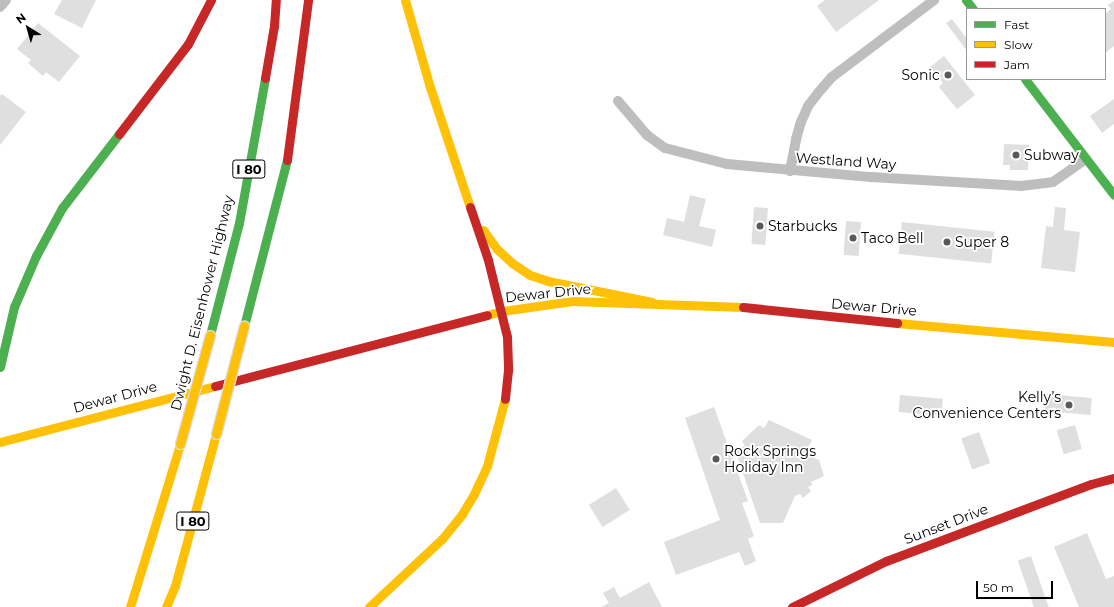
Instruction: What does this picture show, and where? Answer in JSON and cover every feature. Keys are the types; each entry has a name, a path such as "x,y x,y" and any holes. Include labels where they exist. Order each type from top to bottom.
{"main road":[{"path":"0,367 14,307 36,256 62,208 188,44 211,0"},
{"name":"Dwight D. Eisenhower Highway","path":"130,607 180,444 239,223 274,26 276,0"},
{"name":"I 80","path":"166,607 176,586 289,151 308,0"},
{"path":"369,607 442,539 470,501 487,466 498,434 507,382 507,337 502,311 475,219 430,87 405,0"},
{"path":"966,0 972,8"},
{"path":"1027,80 1114,195"},
{"path":"475,219 497,249 512,263 530,274 548,281 652,302"},
{"name":"Dewar Drive","path":"0,442 502,311 572,302 652,302 734,306 808,315 1114,342"},
{"path":"1091,484 1114,472"},
{"name":"Sunset Drive","path":"792,607 886,561 1091,484 1114,478"}],"street":[{"path":"0,7 6,0"},
{"path":"790,171 801,122 808,106 818,93 832,77 934,0"},
{"name":"Westland Way","path":"618,101 647,135 665,148 727,164 790,171 1021,186 1054,182 1086,159"}],"building":[{"path":"62,0 96,0 82,28 54,14"},
{"path":"825,0 879,0 836,32 817,6"},
{"path":"1114,1 1114,46 1106,52 1106,13 1111,9 1108,5"},
{"path":"952,19 966,38 966,50 946,23"},
{"path":"38,23 80,56 59,82 46,72 43,76 28,63 31,60 17,49"},
{"name":"Sonic","path":"944,56 975,95 957,109 939,87 943,83 930,67"},
{"path":"2,94 26,112 0,145 0,96"},
{"path":"1114,99 1114,124 1102,133 1090,116"},
{"name":"Subway","path":"1004,144 1029,145 1028,170 1010,170 1010,165 1003,165"},
{"path":"690,195 706,199 699,226 716,230 712,247 663,235 667,218 684,222"},
{"name":"Starbucks","path":"754,207 768,208 765,245 751,244"},
{"path":"1055,207 1066,208 1064,230 1080,232 1075,272 1041,268 1046,226 1053,227"},
{"name":"Taco Bell","path":"846,221 861,222 859,256 844,255"},
{"name":"Super 8","path":"902,222 994,232 991,264 899,254"},
{"name":"Kelly’s Convenience Centers","path":"1046,394 1092,398 1090,415 1045,411"},
{"path":"900,395 943,399 941,416 899,412"},
{"name":"Rock Springs Holiday Inn","path":"714,407 748,501 742,503 754,536 748,539 756,561 745,566 739,552 676,575 664,542 720,520 685,418"},
{"path":"769,420 812,440 805,454 819,460 824,476 811,482 812,485 808,487 811,491 803,498 800,494 795,496 783,523 760,523 735,450 745,446 742,441 759,425 764,428"},
{"path":"1075,425 1082,449 1064,454 1057,430"},
{"path":"979,432 990,463 972,470 961,438"},
{"path":"616,488 630,510 603,527 589,505"},
{"path":"1087,533 1106,579 1114,576 1114,607 1079,607 1054,547"},
{"path":"1031,556 1049,607 1034,607 1018,561"},
{"path":"649,582 662,607 601,607 609,603 603,593 614,587 620,598"}],"traffic: fast":[{"path":"966,0 972,8"},
{"path":"210,335 239,223 265,78"},
{"path":"1026,80 1114,195"},
{"path":"0,367 14,307 36,256 62,208 119,134"},
{"path":"244,326 287,160"}],"traffic: slow":[{"path":"405,0 430,87 470,207"},
{"path":"483,230 497,249 512,263 530,275 548,281 652,302"},
{"path":"487,315 502,311 572,301 743,307"},
{"path":"897,323 1114,342"},
{"path":"216,434 244,326"},
{"path":"180,444 210,335"},
{"path":"0,442 215,386"},
{"path":"369,607 442,539 462,514 474,494 487,466 505,399"},
{"path":"166,607 175,586 216,434"},
{"path":"130,607 180,444"}],"traffic: jam":[{"path":"119,134 188,44 211,0"},
{"path":"265,78 274,26 276,0"},
{"path":"287,160 308,0"},
{"path":"470,207 488,260 507,337 508,370 505,399"},
{"path":"743,307 897,323"},
{"path":"215,386 487,315"},
{"path":"792,607 886,561 1091,484 1114,478"}],"place":[{"name":"Sonic","path":"948,75"},
{"name":"Subway","path":"1016,155"},
{"name":"Starbucks","path":"760,226"},
{"name":"Taco Bell","path":"853,238"},
{"name":"Super 8","path":"947,242"},
{"name":"Kelly’s Convenience Centers","path":"1069,405"},
{"name":"Rock Springs Holiday Inn","path":"716,459"}]}
